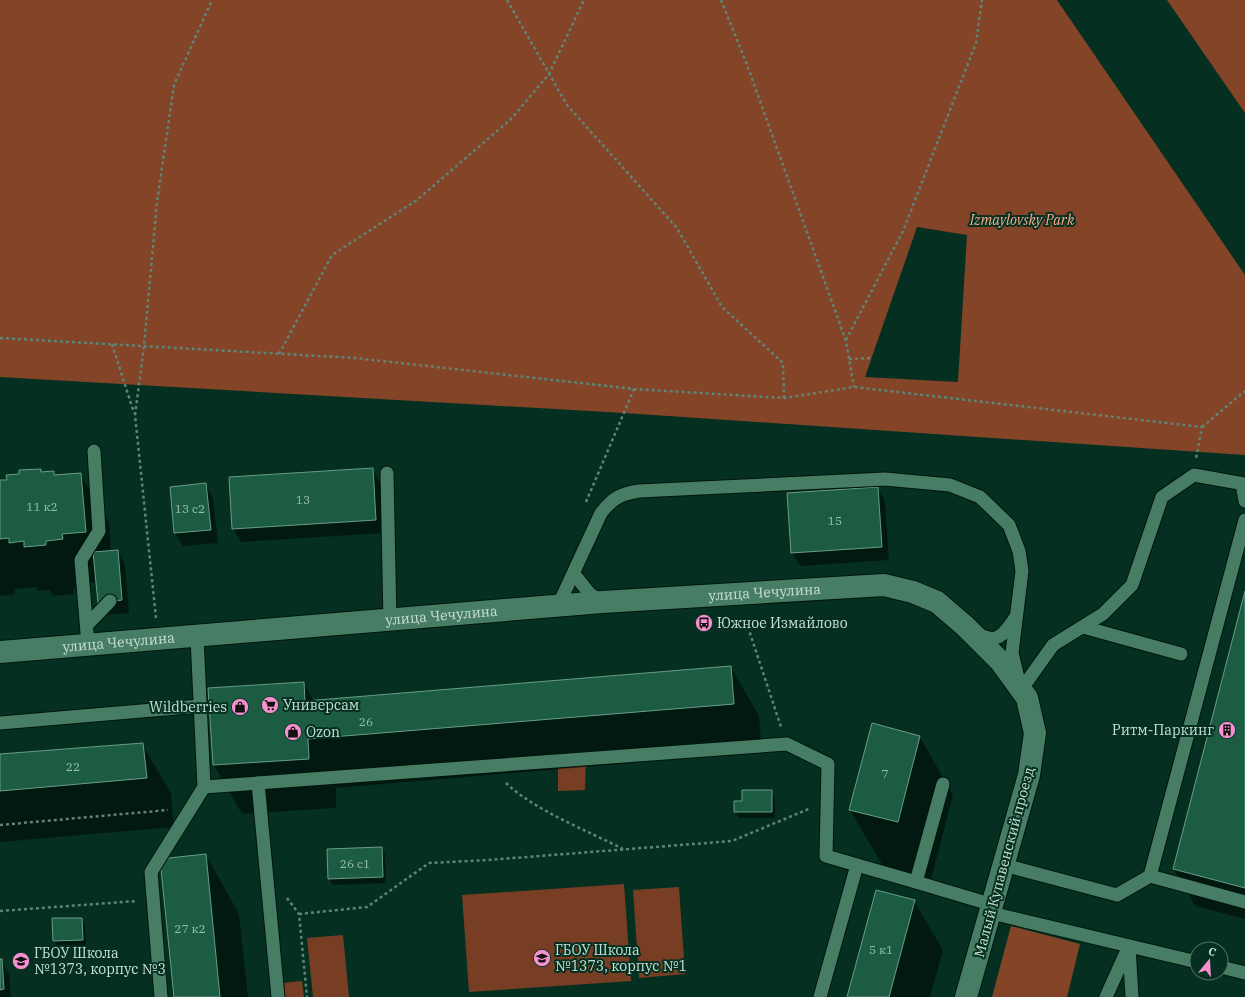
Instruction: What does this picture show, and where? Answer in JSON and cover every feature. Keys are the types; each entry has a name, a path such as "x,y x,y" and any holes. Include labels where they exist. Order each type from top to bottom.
{"street":[{"name":"улица Чечулина","path":"0,652 88,635 197,636 602,602 884,585"},
{"name":"Малый Купавенский проезд","path":"884,585 913,592 937,602 965,626 1002,662 1027,698 1034,734 1029,775 966,997"}],"lane":[{"path":"88,635 81,560 99,531 94,450"},
{"path":"387,473 390,621"},
{"path":"1021,690 1053,644 1103,614 1132,584 1162,497 1194,475 1244,484 1245,501"},
{"path":"558,606 601,513 609,503 622,494 640,491 885,479 950,485 980,497 1009,525 1019,552 1022,571 1012,653 1021,690"},
{"path":"1004,865 1117,895 1150,876 1245,520"},
{"path":"574,574 590,594 602,602"},
{"path":"88,635 110,601"},
{"path":"965,626 986,639 994,639 1004,634 1016,616"},
{"path":"1083,627 1180,654"},
{"path":"161,997 151,872 204,787 197,636"},
{"path":"0,723 200,706"},
{"path":"204,787 787,744 828,764 826,856 916,882 992,909 1129,946 1189,960"},
{"path":"258,783 278,997"},
{"path":"916,882 943,784"},
{"path":"820,997 857,865"},
{"path":"1150,876 1245,902"},
{"path":"1106,997 1129,946"},
{"path":"1129,946 1132,997"},
{"path":"1229,969 1245,973"}],"path":[{"path":"135,415 144,346 157,202 174,85 212,0"},
{"path":"507,0 568,105 677,228 722,307 783,363 784,398"},
{"path":"279,354 332,255 416,200 511,119 549,74 584,0"},
{"path":"721,0 748,69 846,341 854,387"},
{"path":"846,341 903,231 976,43 982,0"},
{"path":"0,338 355,358 634,389 784,398 854,387 1202,427"},
{"path":"112,344 135,415 156,619"},
{"path":"849,359 872,358"},
{"path":"585,504 634,389"},
{"path":"1194,475 1202,427 1245,391"},
{"path":"146,527 152,527"},
{"path":"746,621 787,744"},
{"path":"496,765 505,782 518,794 624,849"},
{"path":"299,914 366,907 429,863 488,860 732,841 826,802"},
{"path":"0,824 190,808"},
{"path":"266,870 299,914 307,997"},
{"path":"0,911 153,900"}],"shaded area":[{"path":"586,763 585,790 558,791 558,765"},
{"path":"624,884 631,981 469,992 462,895"},
{"path":"679,887 685,974 639,978 633,890"},
{"path":"343,935 349,997 313,997 307,938"},
{"path":"302,981 304,997 283,997 282,983"}],"green space":[{"name":"Izmaylovsky Park","path":"0,0 1057,0 1245,275 1245,455 624,413 0,377","holes":["917,227 967,235 958,382 865,377"]},
{"path":"1167,0 1245,0 1245,113"},
{"path":"1011,926 1080,944 1067,997 992,997"}],"building":[{"path":"373,468 376,520 232,529 229,477"},
{"path":"41,469 41,472 54,471 54,475 81,473 86,532 62,534 63,539 46,541 46,545 24,547 24,541 9,543 9,538 0,539 0,480 7,480 6,475 19,474 19,470"},
{"path":"206,483 211,530 174,533 170,487"},
{"path":"878,487 882,547 791,553 787,493"},
{"path":"118,550 122,600 98,603 93,552"},
{"name":"Ритм-Паркинг","path":"1245,591 1245,888 1173,869"},
{"path":"731,666 734,704 308,739 309,759 213,765 208,688 304,682 305,701"},
{"path":"872,723 920,736 898,822 849,810"},
{"path":"143,743 147,778 0,791 0,754"},
{"path":"742,790 772,790 772,812 734,812 734,801 742,801"},
{"path":"382,847 383,877 328,879 327,849"},
{"path":"206,854 220,997 174,997 160,859"},
{"path":"876,890 915,900 889,997 847,997"},
{"path":"52,918 82,918 83,940 53,941"},
{"path":"0,959 2,959 4,989 0,990"}],"place":[{"name":"Южное Измайлово","path":"704,623"},
{"name":"Универсам","path":"270,705"},
{"name":"Wildberries","path":"240,707"},
{"name":"Ритм-Паркинг","path":"1227,730"},
{"name":"Ozon","path":"293,732"},
{"name":"ГБОУ Школа №1373, корпус №1","path":"542,958"},
{"name":"ГБОУ Школа №1373, корпус №3","path":"21,961"}]}
